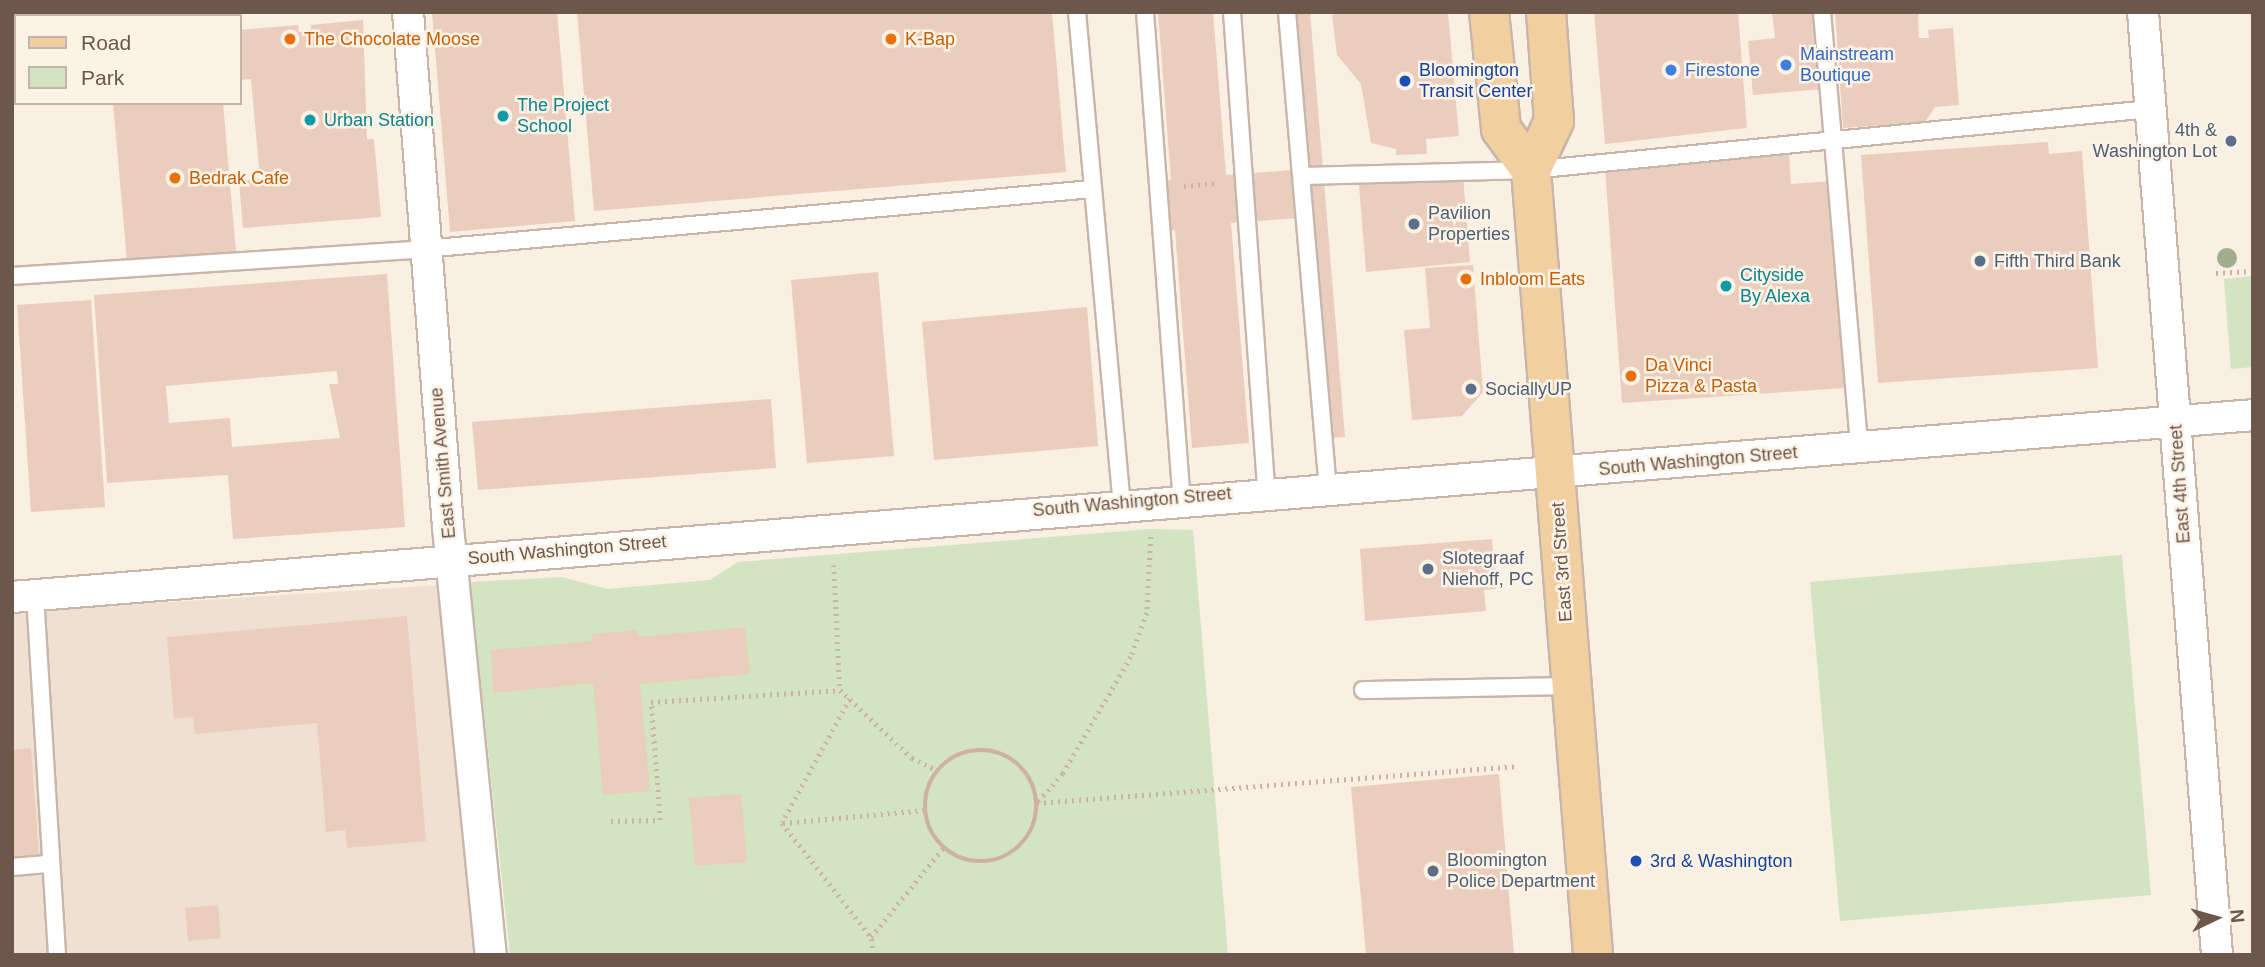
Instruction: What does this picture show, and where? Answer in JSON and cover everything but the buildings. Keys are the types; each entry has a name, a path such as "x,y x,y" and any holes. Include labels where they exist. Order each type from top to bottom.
{"main road":[{"path":"1489,12 1501,129 1531,170"},
{"name":"East 3rd Street","path":"1546,12 1554,121 1531,170 1593,955"}],"street":[{"name":"East Smith Avenue","path":"408,12 424,249 451,562 491,955"},
{"name":"East 4th Street","path":"2143,12 2217,955"},
{"name":"South Washington Street","path":"24,596 451,562 1122,502 1555,473 2253,415"}],"lane":[{"path":"1077,12 1091,189 1122,502"},
{"path":"1145,12 1154,188 1182,499"},
{"path":"1231,12 1266,492"},
{"path":"1287,12 1328,488"},
{"path":"1822,12 1859,447"},
{"path":"1302,176 1531,170 1832,137 2150,109"},
{"path":"12,276 424,249 1091,189"},
{"path":"24,596 57,955"},
{"path":"1363,690 1572,686"},
{"path":"12,867 50,864"}],"path":[{"path":"1154,188 1245,181"},
{"path":"2216,273 2253,271"},
{"path":"1037,803 1023,768 1008,756 971,751 938,769 925,810 943,848 968,861 996,861 1027,839 1037,803 1063,774 1131,657 1147,613 1152,501"},
{"path":"834,556 840,690 912,758 938,769"},
{"path":"611,821 660,820 651,702 840,690"},
{"path":"782,823 850,699"},
{"path":"1037,803 1516,766"},
{"path":"782,823 925,810"},
{"path":"782,823 871,937 873,955"},
{"path":"871,937 943,848"}],"shaded area":[{"path":"458,584 489,955 12,955 12,612"}],"green space":[{"path":"2253,276 2253,367 2231,369 2224,279"},
{"path":"1151,529 1193,530 1228,955 510,955 470,582 562,577 607,589 710,580 738,562"},
{"path":"2122,555 2151,895 1840,921 1810,582"}],"place":[{"name":"The Chocolate Moose","path":"290,39"},
{"name":"K-Bap","path":"891,39"},
{"name":"Mainstream Boutique","path":"1786,65"},
{"name":"Firestone","path":"1671,70"},
{"name":"Bloomington Transit Center","path":"1405,81"},
{"name":"The Project School","path":"503,116"},
{"name":"Urban Station","path":"310,120"},
{"name":"4th & Washington Lot","path":"2231,141"},
{"name":"Bedrak Cafe","path":"175,178"},
{"name":"Pavilion Properties","path":"1414,224"},
{"name":"Fifth Third Bank","path":"1980,261"},
{"name":"Inbloom Eats","path":"1466,279"},
{"name":"Cityside By Alexa","path":"1726,286"},
{"name":"Da Vinci Pizza & Pasta","path":"1631,376"},
{"name":"SociallyUP","path":"1471,389"},
{"name":"Slotegraaf Niehoff, PC","path":"1428,569"},
{"name":"3rd & Washington","path":"1636,861"},
{"name":"Bloomington Police Department","path":"1433,871"}]}
